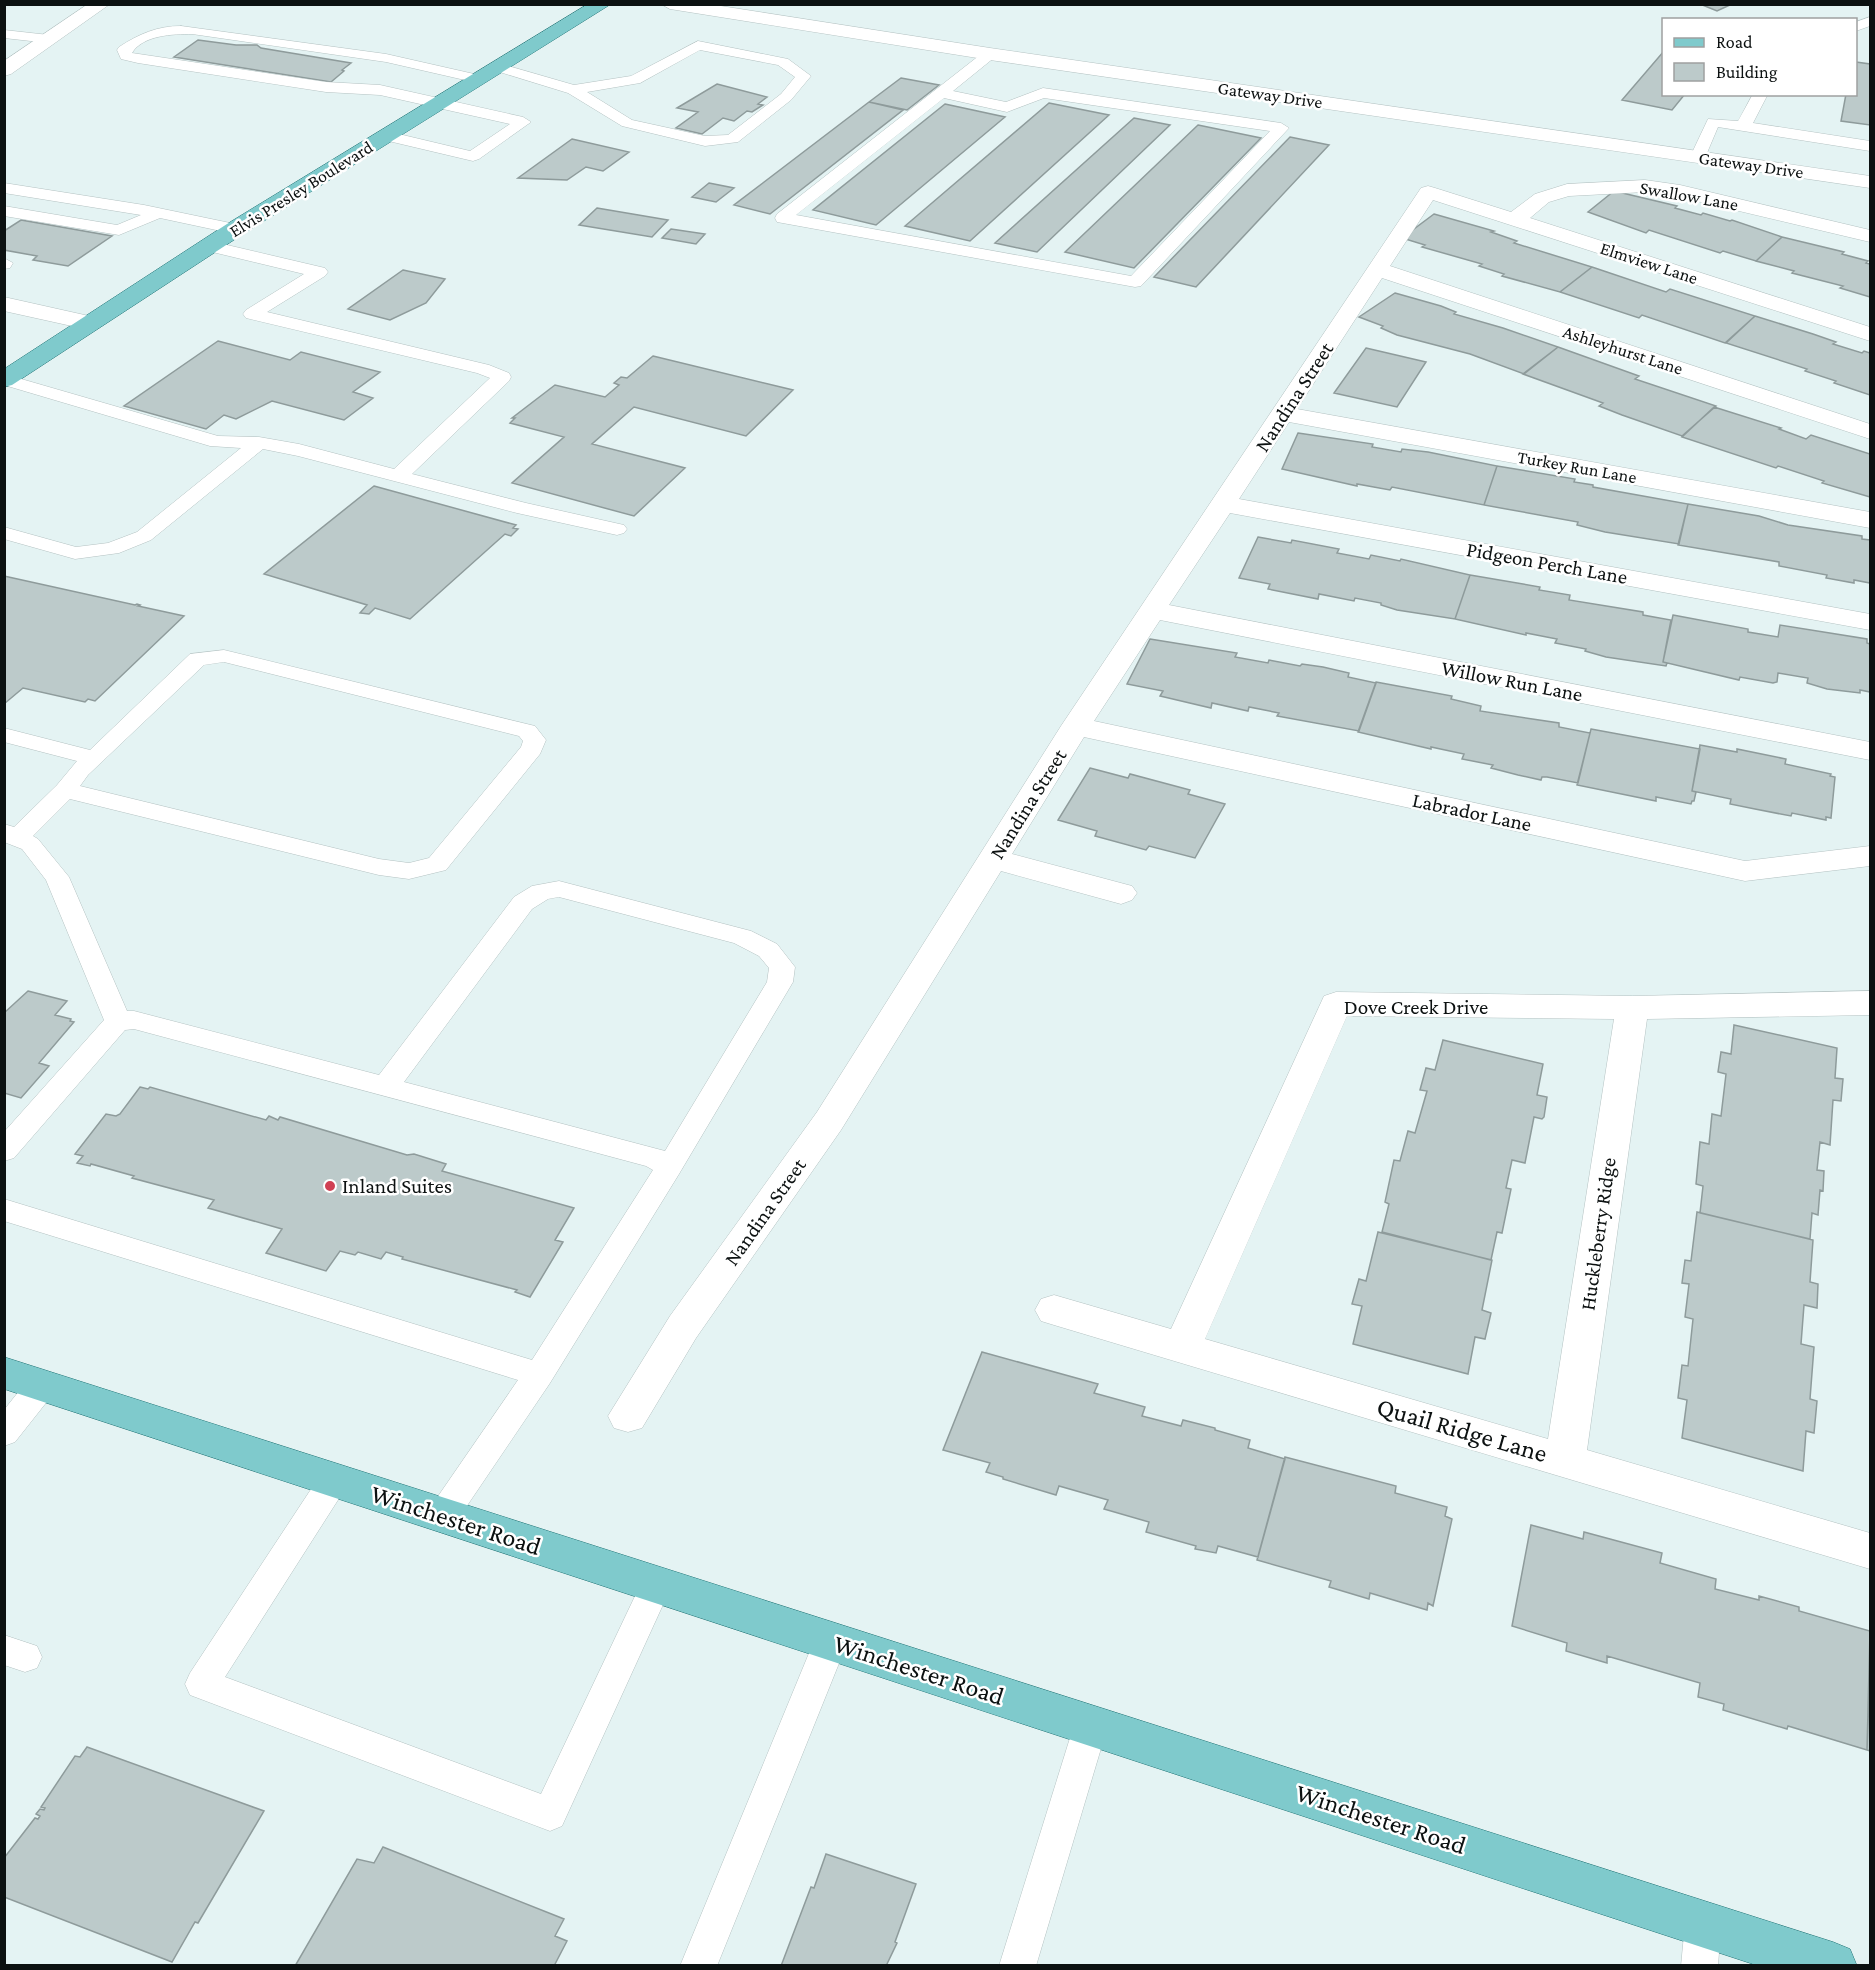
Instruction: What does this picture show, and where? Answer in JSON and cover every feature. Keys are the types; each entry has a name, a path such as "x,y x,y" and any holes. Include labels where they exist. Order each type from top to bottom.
{"main road":[{"name":"Elvis Presley Boulevard","path":"5,380 235,229 602,4"},
{"name":"Winchester Road","path":"23,1379 1833,1965"}],"street":[{"path":"4,70 100,4"},
{"name":"Gateway Drive","path":"670,4 990,54 1870,182"},
{"name":"Swallow Lane","path":"1513,220 1542,198 1567,190 1645,186 1680,191 1870,236"},
{"name":"Elmview Lane","path":"1428,192 1870,334"},
{"name":"Nandina Street","path":"628,1416 683,1327 829,1121 1076,726 1284,414 1428,192"},
{"name":"Ashleyhurst Lane","path":"1376,269 1870,432"},
{"path":"4,304 90,323"},
{"name":"Turkey Run Lane","path":"1284,414 1870,520"},
{"name":"Pidgeon Perch Lane","path":"1224,504 1870,622"},
{"name":"Willow Run Lane","path":"1153,610 1870,751"},
{"name":"Labrador Lane","path":"1076,726 1745,871 1870,856"},
{"path":"994,859 1121,893"},
{"name":"Dove Creek Drive","path":"1182,1348 1336,1004 1632,1008 1870,1003"},
{"name":"Huckleberry Ridge","path":"1565,1461 1632,1008"},
{"name":"Quail Ridge Lane","path":"1054,1310 1870,1551"}],"lane":[{"path":"386,136 473,156 523,122 380,90 326,87 138,59 126,56 124,50 151,32 173,29 386,58 478,79"},
{"path":"4,34 49,39"},
{"path":"498,67 573,90 627,123 705,141 732,139 786,97 804,76 783,62 698,45 635,80 573,90"},
{"path":"942,93 1007,107 1043,93 1281,128 1134,282 783,218 990,54"},
{"path":"371,70 386,58"},
{"path":"1743,127 1760,96"},
{"path":"1698,158 1713,122 1870,146"},
{"path":"4,188 159,213 235,229"},
{"path":"4,211 119,230 159,213"},
{"path":"210,246 320,272 252,314 483,369 502,377 398,476"},
{"path":"5,380 217,442 259,443 299,450 524,509 617,529"},
{"path":"4,533 75,553 112,549 144,536 259,443"},
{"path":"65,790 379,867 409,871 437,864 532,749 535,740 527,731 224,656 207,656 198,659 80,770 65,790 11,835 30,844 57,877 118,1021"},
{"path":"4,735 95,758"},
{"path":"385,1087 523,903 541,892 559,889 742,937 768,950 782,967 780,982 669,1167 539,1374 443,1515"},
{"path":"4,1151 118,1021 134,1020 656,1158 669,1167"},
{"path":"4,1210 539,1374"},
{"path":"4,1433 23,1379"},
{"path":"334,1480 202,1684 550,1814 656,1585"},
{"path":"698,1965 831,1641"},
{"path":"1017,1965 1091,1725"},
{"path":"1699,1965 1703,1923"}],"building":[{"path":"1700,4 1732,4 1717,11"},
{"path":"198,40 257,45 261,48 351,63 331,82 174,57"},
{"path":"1662,53 1662,96 1683,96 1672,110 1622,100"},
{"path":"1857,62 1870,64 1870,125 1841,121 1846,96 1857,96"},
{"path":"901,78 939,85 907,110 869,102"},
{"path":"717,84 767,97 758,104 763,105 752,112 747,111 734,121 723,118 702,134 676,128 698,112 677,108"},
{"path":"869,102 903,110 770,214 734,205"},
{"path":"1049,103 1109,115 970,241 905,226"},
{"path":"945,104 1005,117 876,225 813,210"},
{"path":"1134,118 1170,125 1037,252 995,243"},
{"path":"1198,125 1261,138 1134,268 1065,252"},
{"path":"1290,137 1329,145 1196,287 1154,277"},
{"path":"572,139 629,152 603,171 586,167 567,180 518,178"},
{"path":"709,183 734,188 716,202 692,197"},
{"path":"1614,191 1677,206 1675,208 1701,215 1703,213 1732,220 1782,237 1756,261 1723,251 1720,253 1649,230 1646,233 1588,212"},
{"path":"597,208 668,220 652,237 579,225"},
{"path":"1434,214 1494,231 1491,232 1517,241 1514,243 1592,267 1560,292 1502,276 1504,274 1479,266 1482,264 1422,247 1425,245 1402,238"},
{"path":"21,220 112,236 68,266 33,260 37,256 4,250 4,231"},
{"path":"671,229 705,234 696,244 662,238"},
{"path":"1782,237 1844,252 1842,254 1868,261 1866,263 1870,264 1870,297 1840,288 1843,286 1756,261"},
{"path":"1592,267 1666,292 1670,289 1755,316 1725,343 1642,315 1639,318 1560,292"},
{"path":"403,270 445,279 426,303 390,320 348,309"},
{"path":"1395,293 1441,306 1456,312 1454,314 1558,347 1524,374 1470,354 1397,335 1381,328 1383,326 1359,317"},
{"path":"1755,316 1836,342 1833,344 1862,353 1864,351 1870,353 1870,395 1805,371 1807,369 1726,343"},
{"path":"218,341 290,360 301,352 380,372 353,392 373,398 344,420 272,401 236,419 224,415 206,429 124,406"},
{"path":"1558,347 1639,376 1635,379 1716,406 1682,436 1622,415 1599,406 1603,403 1523,374"},
{"path":"1366,348 1426,362 1397,407 1334,393"},
{"path":"653,356 793,390 746,436 634,407 592,444 685,468 634,516 512,483 564,437 510,423 515,418 512,418 555,385 605,397 619,385 614,383 621,377 627,378"},
{"path":"1714,407 1781,428 1779,429 1806,439 1811,435 1870,454 1870,497 1682,437"},
{"path":"1298,433 1373,444 1372,447 1401,452 1402,449 1428,452 1497,466 1484,505 1392,487 1390,490 1357,484 1357,486 1282,469"},
{"path":"1497,466 1575,479 1574,482 1593,485 1593,487 1688,504 1679,544 1605,532 1577,525 1578,522 1484,505"},
{"path":"374,486 516,525 513,528 518,529 511,536 505,534 410,619 375,608 369,614 360,613 367,605 264,574"},
{"path":"1688,504 1759,516 1788,525 1862,536 1862,539 1870,540 1870,583 1854,580 1854,583 1826,578 1827,575 1779,566 1779,562 1678,545"},
{"path":"1258,537 1291,543 1292,540 1339,549 1337,553 1369,559 1371,555 1400,561 1401,559 1470,575 1455,619 1397,610 1381,605 1381,603 1355,598 1354,601 1319,594 1318,599 1268,589 1270,584 1239,578"},
{"path":"1470,575 1540,587 1539,590 1570,595 1569,600 1643,612 1643,615 1671,620 1663,662 1667,663 1666,666 1606,657 1585,651 1586,649 1555,643 1557,639 1526,633 1526,635 1455,619"},
{"path":"4,576 184,616 95,701 88,699 85,702 23,688 4,704"},
{"path":"1673,615 1778,637 1780,625 1867,639 1867,643 1870,644 1870,692 1827,689 1807,683 1808,678 1778,673 1777,682 1773,683 1740,677 1739,680 1663,662"},
{"path":"1150,639 1237,653 1235,657 1268,663 1269,660 1300,666 1302,664 1323,667 1349,673 1348,677 1376,683 1359,731 1277,716 1279,713 1249,707 1248,711 1212,703 1211,708 1160,696 1163,691 1127,684"},
{"path":"1376,682 1452,696 1451,699 1481,706 1480,711 1559,723 1559,727 1590,733 1578,783 1547,777 1542,777 1541,780 1518,775 1491,768 1493,765 1462,759 1464,754 1431,747 1431,749 1358,732"},
{"path":"1591,729 1700,749 1692,791 1696,792 1694,801 1691,804 1656,797 1656,801 1577,785"},
{"path":"1700,745 1737,752 1737,749 1786,759 1785,764 1831,774 1830,776 1835,777 1831,818 1826,817 1826,820 1792,813 1791,816 1730,804 1731,799 1692,791"},
{"path":"1090,768 1128,778 1130,774 1190,790 1188,794 1225,804 1195,858 1149,846 1146,850 1095,836 1097,831 1058,820"},
{"path":"28,991 67,1001 55,1015 74,1022 39,1063 49,1066 21,1098 4,1093 4,1013"},
{"path":"1734,1025 1837,1048 1835,1078 1843,1079 1841,1101 1833,1100 1830,1145 1820,1142 1817,1170 1824,1171 1823,1191 1820,1190 1818,1215 1812,1213 1810,1239 1700,1213 1703,1186 1696,1184 1700,1142 1709,1144 1712,1114 1721,1116 1726,1074 1718,1072 1721,1052 1731,1054"},
{"path":"1443,1040 1543,1064 1537,1095 1547,1097 1544,1117 1542,1119 1534,1117 1525,1163 1512,1160 1506,1188 1511,1189 1502,1233 1497,1232 1491,1260 1382,1232 1389,1204 1385,1202 1394,1160 1400,1161 1408,1131 1415,1133 1427,1091 1420,1090 1426,1068 1435,1070"},
{"name":"Inland Suites","path":"140,1087 148,1089 150,1087 266,1120 269,1116 278,1120 280,1117 407,1155 414,1154 446,1164 442,1171 574,1208 555,1240 563,1242 530,1297 515,1292 517,1290 402,1259 403,1257 386,1252 381,1259 358,1252 355,1255 340,1251 326,1271 266,1253 282,1229 208,1208 214,1200 132,1178 134,1176 91,1164 90,1166 77,1163 83,1156 75,1154 106,1114 116,1116 120,1114"},
{"path":"1697,1212 1813,1240 1810,1282 1818,1284 1817,1308 1804,1305 1801,1344 1814,1347 1810,1399 1817,1401 1814,1433 1806,1431 1803,1471 1682,1438 1687,1400 1678,1398 1682,1365 1688,1366 1693,1319 1685,1317 1689,1284 1682,1283 1685,1260 1691,1261"},
{"path":"1378,1232 1492,1260 1482,1310 1491,1313 1485,1339 1475,1337 1468,1374 1353,1344 1362,1306 1352,1304 1359,1279 1366,1281"},
{"path":"982,1352 1098,1384 1094,1393 1145,1407 1142,1416 1181,1426 1183,1420 1215,1428 1215,1430 1250,1440 1248,1448 1285,1459 1258,1557 1218,1546 1216,1553 1195,1549 1196,1546 1146,1532 1149,1522 1104,1509 1108,1500 1059,1486 1056,1495 1003,1479 1003,1477 986,1472 990,1463 943,1450"},
{"path":"1285,1457 1396,1486 1395,1493 1447,1507 1445,1516 1452,1519 1433,1606 1428,1603 1427,1610 1370,1593 1369,1599 1329,1587 1331,1581 1257,1560"},
{"path":"1531,1525 1583,1539 1584,1532 1662,1553 1660,1563 1716,1579 1715,1589 1759,1600 1759,1596 1799,1607 1799,1611 1870,1631 1867,1750 1788,1726 1787,1729 1723,1710 1724,1704 1698,1697 1700,1683 1607,1656 1607,1663 1566,1651 1567,1643 1512,1626"},
{"path":"1870,1669 1870,1751 1867,1750"},
{"path":"87,1747 264,1811 198,1923 195,1922 172,1962 4,1897 4,1858 35,1818 38,1819 40,1816 36,1814 40,1809 44,1810 45,1808 41,1807 75,1756 80,1757"},
{"path":"383,1847 564,1919 555,1936 567,1941 554,1966 295,1966 357,1859 374,1863"},
{"path":"826,1854 916,1884 895,1942 897,1943 886,1966 781,1966"}],"place":[{"name":"Inland Suites","path":"330,1186"}]}
